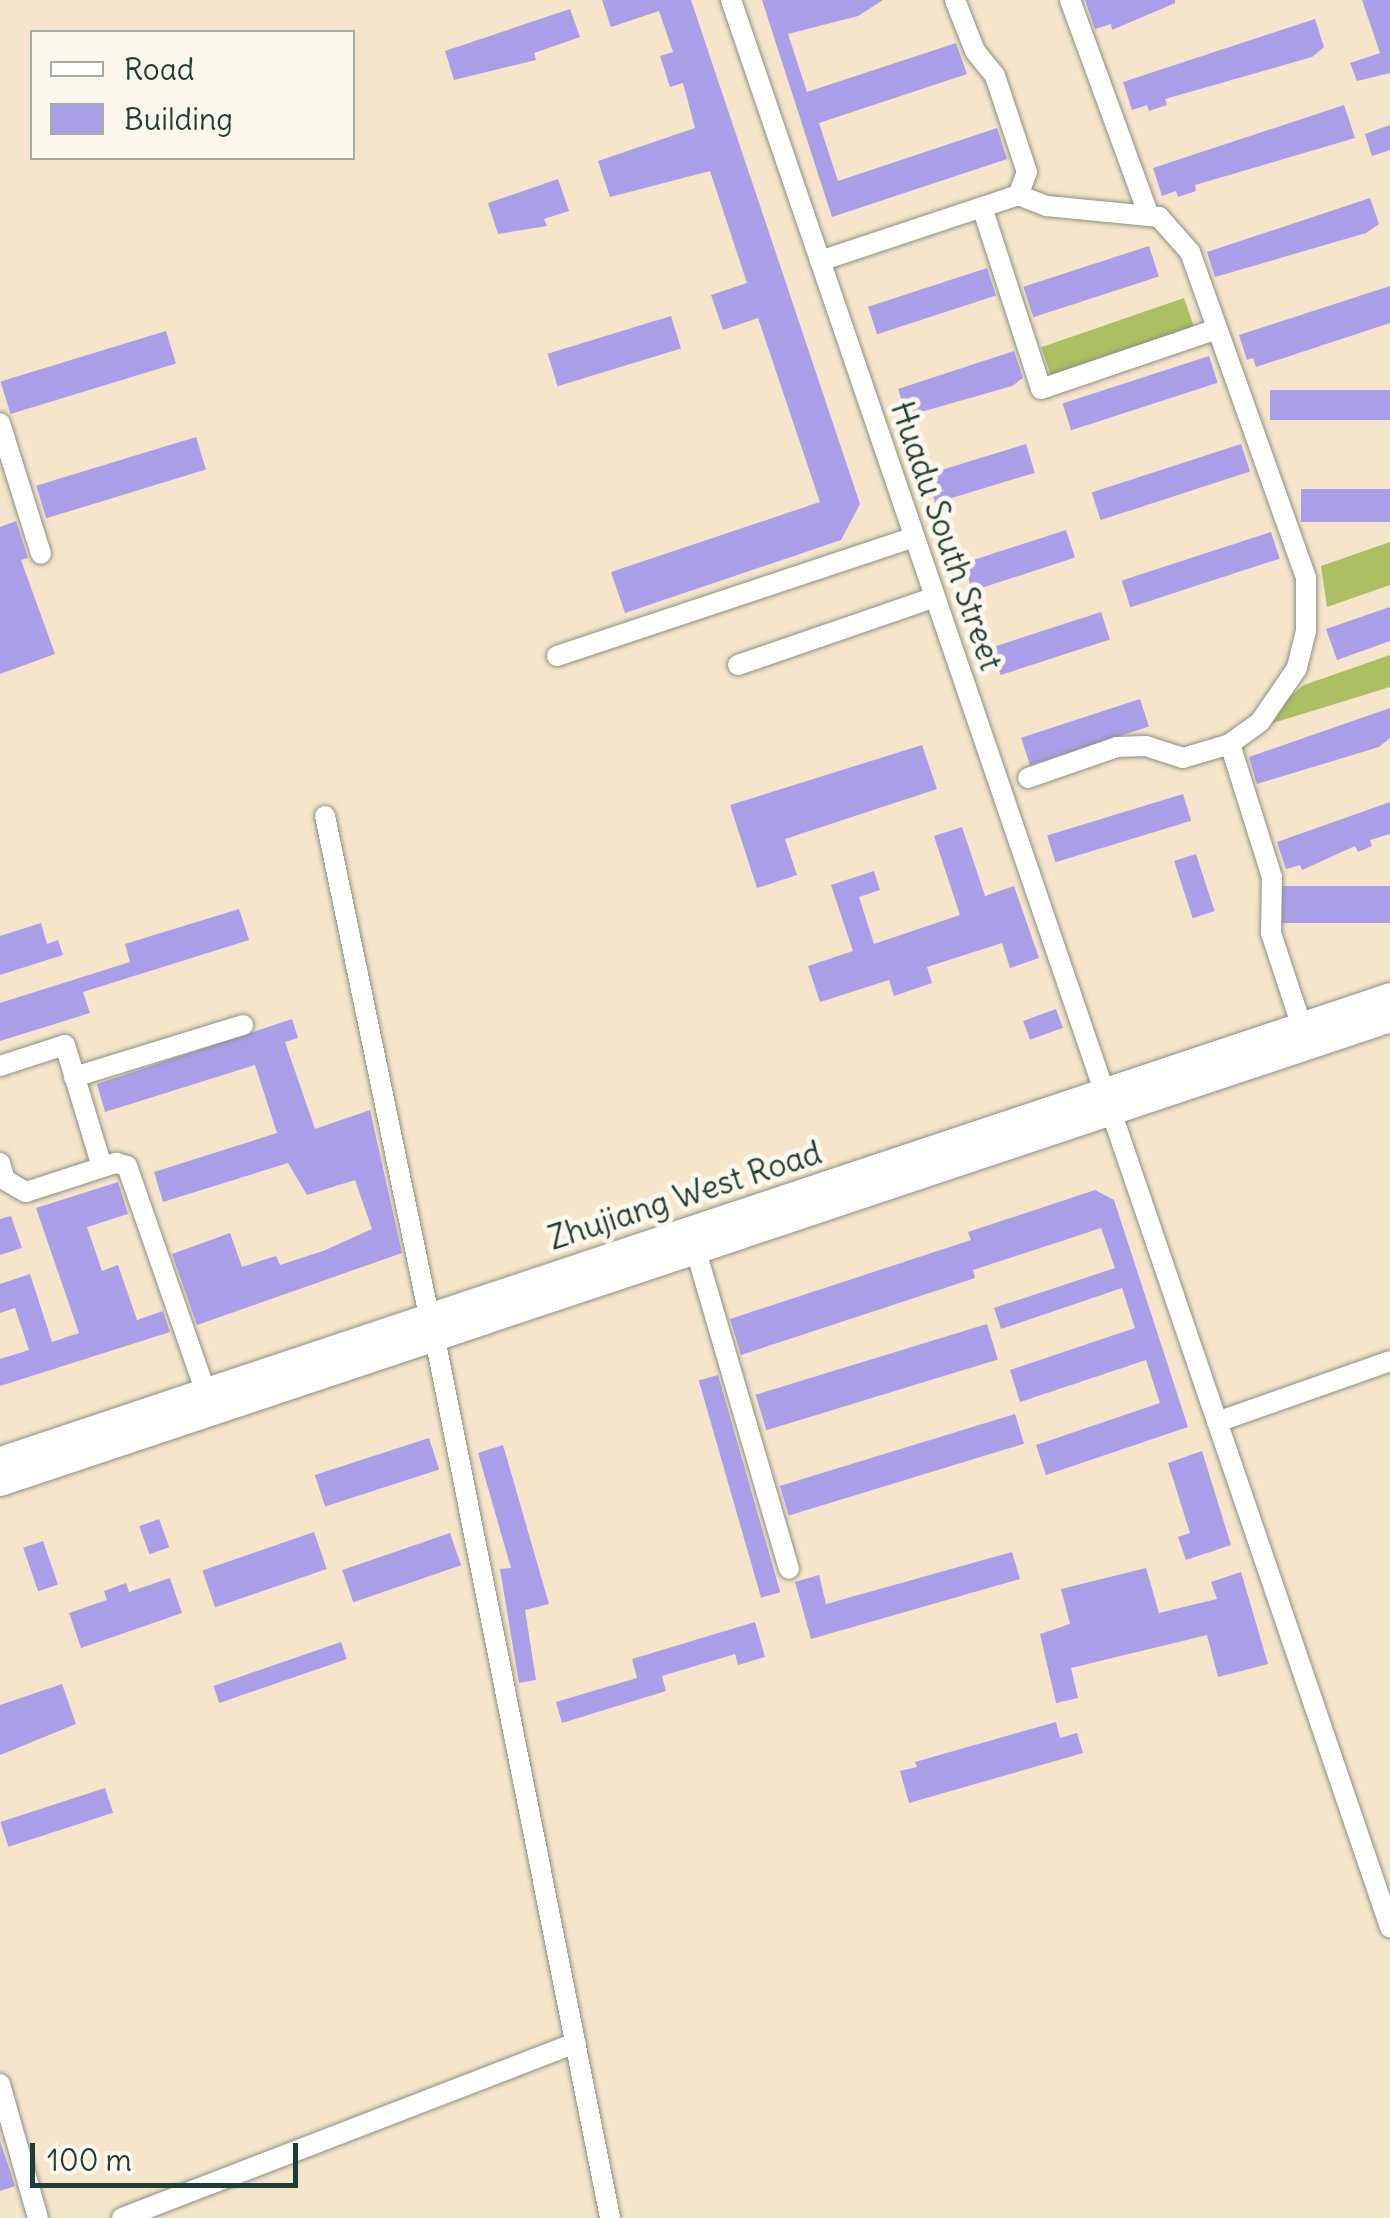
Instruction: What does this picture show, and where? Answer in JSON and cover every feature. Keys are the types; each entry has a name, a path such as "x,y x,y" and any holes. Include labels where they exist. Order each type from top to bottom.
{"main road":[{"name":"Zhujiang West Road","path":"0,1459 206,1390 696,1250 1390,994"},
{"name":"Zhujiang West Road","path":"0,1483 432,1327 1107,1101 1390,1019"}],"street":[{"name":"Huadu South Street","path":"731,0 1390,1927"},
{"path":"956,0 975,51 995,76 1027,172 1018,195"},
{"path":"1070,0 1149,216"},
{"path":"820,261 1018,195 1048,206 1158,217 1190,252 1306,576 1308,603 1297,668 1260,722 1230,744 1183,758 1146,746 1117,747 1028,778"},
{"path":"982,207 1041,389 1217,329"},
{"path":"0,424 41,554"},
{"path":"557,656 914,537"},
{"path":"738,665 935,597"},
{"path":"1230,744 1272,878 1271,933 1301,1024"},
{"path":"325,816 432,1327 610,2218"},
{"path":"74,1077 243,1025"},
{"path":"0,1066 65,1045 102,1167"},
{"path":"0,1163 5,1180 26,1192 116,1162 134,1176 206,1390"},
{"path":"696,1250 790,1569"},
{"path":"1217,1422 1390,1361"},
{"path":"122,2218 575,2042"},
{"path":"0,2084 38,2218"}],"green space":[{"path":"1184,298 1194,327 1051,376 1041,347"},
{"path":"1390,542 1390,585 1327,607 1321,566"},
{"path":"1390,655 1390,687 1273,723 1270,712 1304,685"}],"building":[{"path":"602,0 691,0 860,504 841,540 625,613 611,572 820,502 758,318 723,330 711,295 747,283 710,171 610,197 598,161 695,128 683,83 670,87 660,56 673,52 659,11 611,27"},
{"path":"762,0 883,0 858,16 788,34 807,92 956,43 967,74 819,123 838,181 997,128 1007,159 832,217"},
{"path":"1085,0 1175,3 1112,30 1111,24 1095,29"},
{"path":"1362,0 1390,0 1390,73 1357,81 1350,63 1380,53"},
{"path":"570,9 580,37 534,53 536,60 454,80 445,51"},
{"path":"1315,19 1324,47 1312,57 1165,99 1167,105 1149,111 1147,105 1132,110 1123,82"},
{"path":"1344,105 1355,138 1195,185 1196,191 1178,197 1176,191 1162,196 1153,168"},
{"path":"1390,125 1390,150 1372,156 1365,134"},
{"path":"558,179 569,211 544,219 547,226 498,234 488,203"},
{"path":"1370,198 1379,224 1366,233 1215,277 1207,252"},
{"path":"1149,246 1159,276 1033,317 1023,287"},
{"path":"987,268 996,296 877,334 868,307"},
{"path":"1390,286 1390,323 1256,367 1253,358 1247,360 1239,335"},
{"path":"671,316 681,349 558,386 548,354"},
{"path":"166,331 176,364 10,414 1,382"},
{"path":"1014,351 1023,378 1012,386 907,416 898,389"},
{"path":"1209,356 1218,383 1071,430 1063,404"},
{"path":"1270,390 1390,390 1390,420 1270,420"},
{"path":"196,437 206,470 46,518 36,486"},
{"path":"1026,444 1035,473 935,503 927,474"},
{"path":"1241,444 1250,472 1101,520 1092,493"},
{"path":"1301,489 1390,489 1390,522 1301,522"},
{"path":"16,521 28,558 21,560 55,654 0,674 0,527"},
{"path":"1066,530 1075,558 972,591 963,563"},
{"path":"1271,532 1280,559 1130,607 1122,581"},
{"path":"1390,607 1390,641 1337,660 1326,629"},
{"path":"1101,612 1110,640 1001,675 992,648"},
{"path":"1140,699 1149,727 1030,765 1021,738"},
{"path":"1390,708 1390,738 1379,747 1257,784 1249,757"},
{"path":"922,745 937,789 785,839 797,875 757,888 730,805"},
{"path":"1183,794 1191,821 1055,862 1047,836"},
{"path":"1390,802 1390,834 1370,840 1372,846 1358,852 1355,846 1302,870 1300,865 1286,869 1277,842"},
{"path":"962,827 985,896 1014,886 1039,958 1010,968 1002,943 927,967 932,983 894,996 889,980 820,1002 808,966 853,951 831,885 874,871 880,890 859,897 874,944 960,915 934,836"},
{"path":"1196,854 1215,911 1193,918 1174,861"},
{"path":"1280,886 1390,886 1390,923 1280,923"},
{"path":"239,909 249,940 83,992 90,1013 0,1041 0,1003 130,962 125,944"},
{"path":"41,923 47,944 58,940 63,955 0,975 0,936"},
{"path":"1056,1009 1063,1028 1030,1040 1023,1021"},
{"path":"292,1019 298,1038 285,1042 315,1129 370,1110 402,1253 197,1325 172,1254 230,1233 242,1267 276,1256 280,1265 323,1251 372,1229 355,1180 307,1195 288,1163 163,1202 154,1172 277,1133 255,1065 105,1112 97,1084"},
{"path":"118,1182 128,1214 87,1227 102,1271 118,1265 137,1320 163,1311 170,1332 0,1386 0,1359 29,1350 15,1308 0,1313 0,1284 30,1274 52,1342 79,1333 36,1208"},
{"path":"1095,1190 1114,1200 1188,1427 1046,1475 1036,1445 1160,1403 1146,1360 1020,1402 1010,1370 1135,1328 1122,1288 1001,1329 994,1308 1115,1268 1101,1228 973,1270 975,1278 741,1355 730,1319 971,1240 968,1232"},
{"path":"11,1216 22,1248 0,1255 0,1219"},
{"path":"987,1324 998,1359 766,1430 756,1395"},
{"path":"718,1375 780,1592 761,1598 699,1381"},
{"path":"1015,1414 1024,1444 789,1516 780,1486"},
{"path":"429,1438 439,1469 325,1506 315,1475"},
{"path":"503,1445 549,1604 525,1610 536,1680 519,1683 500,1569 511,1568 478,1453"},
{"path":"1202,1451 1231,1545 1186,1560 1178,1537 1190,1533 1168,1463"},
{"path":"159,1519 169,1547 150,1554 139,1526"},
{"path":"314,1532 327,1569 215,1607 202,1570"},
{"path":"450,1533 461,1565 353,1602 342,1570"},
{"path":"43,1541 58,1584 38,1591 23,1548"},
{"path":"1012,1552 1020,1579 811,1639 795,1582 819,1575 826,1604"},
{"path":"1146,1568 1159,1613 1217,1599 1211,1582 1241,1572 1268,1664 1218,1677 1207,1635 1071,1668 1078,1698 1056,1703 1040,1634 1070,1624 1061,1589"},
{"path":"170,1578 182,1613 81,1648 69,1613 107,1600 104,1591 126,1583 129,1592"},
{"path":"755,1622 765,1657 738,1665 735,1654 662,1676 666,1691 562,1723 556,1702 637,1678 632,1659"},
{"path":"341,1642 347,1659 219,1703 213,1686"},
{"path":"62,1684 76,1724 0,1755 0,1705"},
{"path":"1056,1722 1060,1738 1077,1733 1083,1753 909,1803 900,1771 917,1767 915,1762"},
{"path":"105,1788 113,1813 8,1847 0,1822"},
{"path":"0,2141 15,2186 0,2191"}]}
